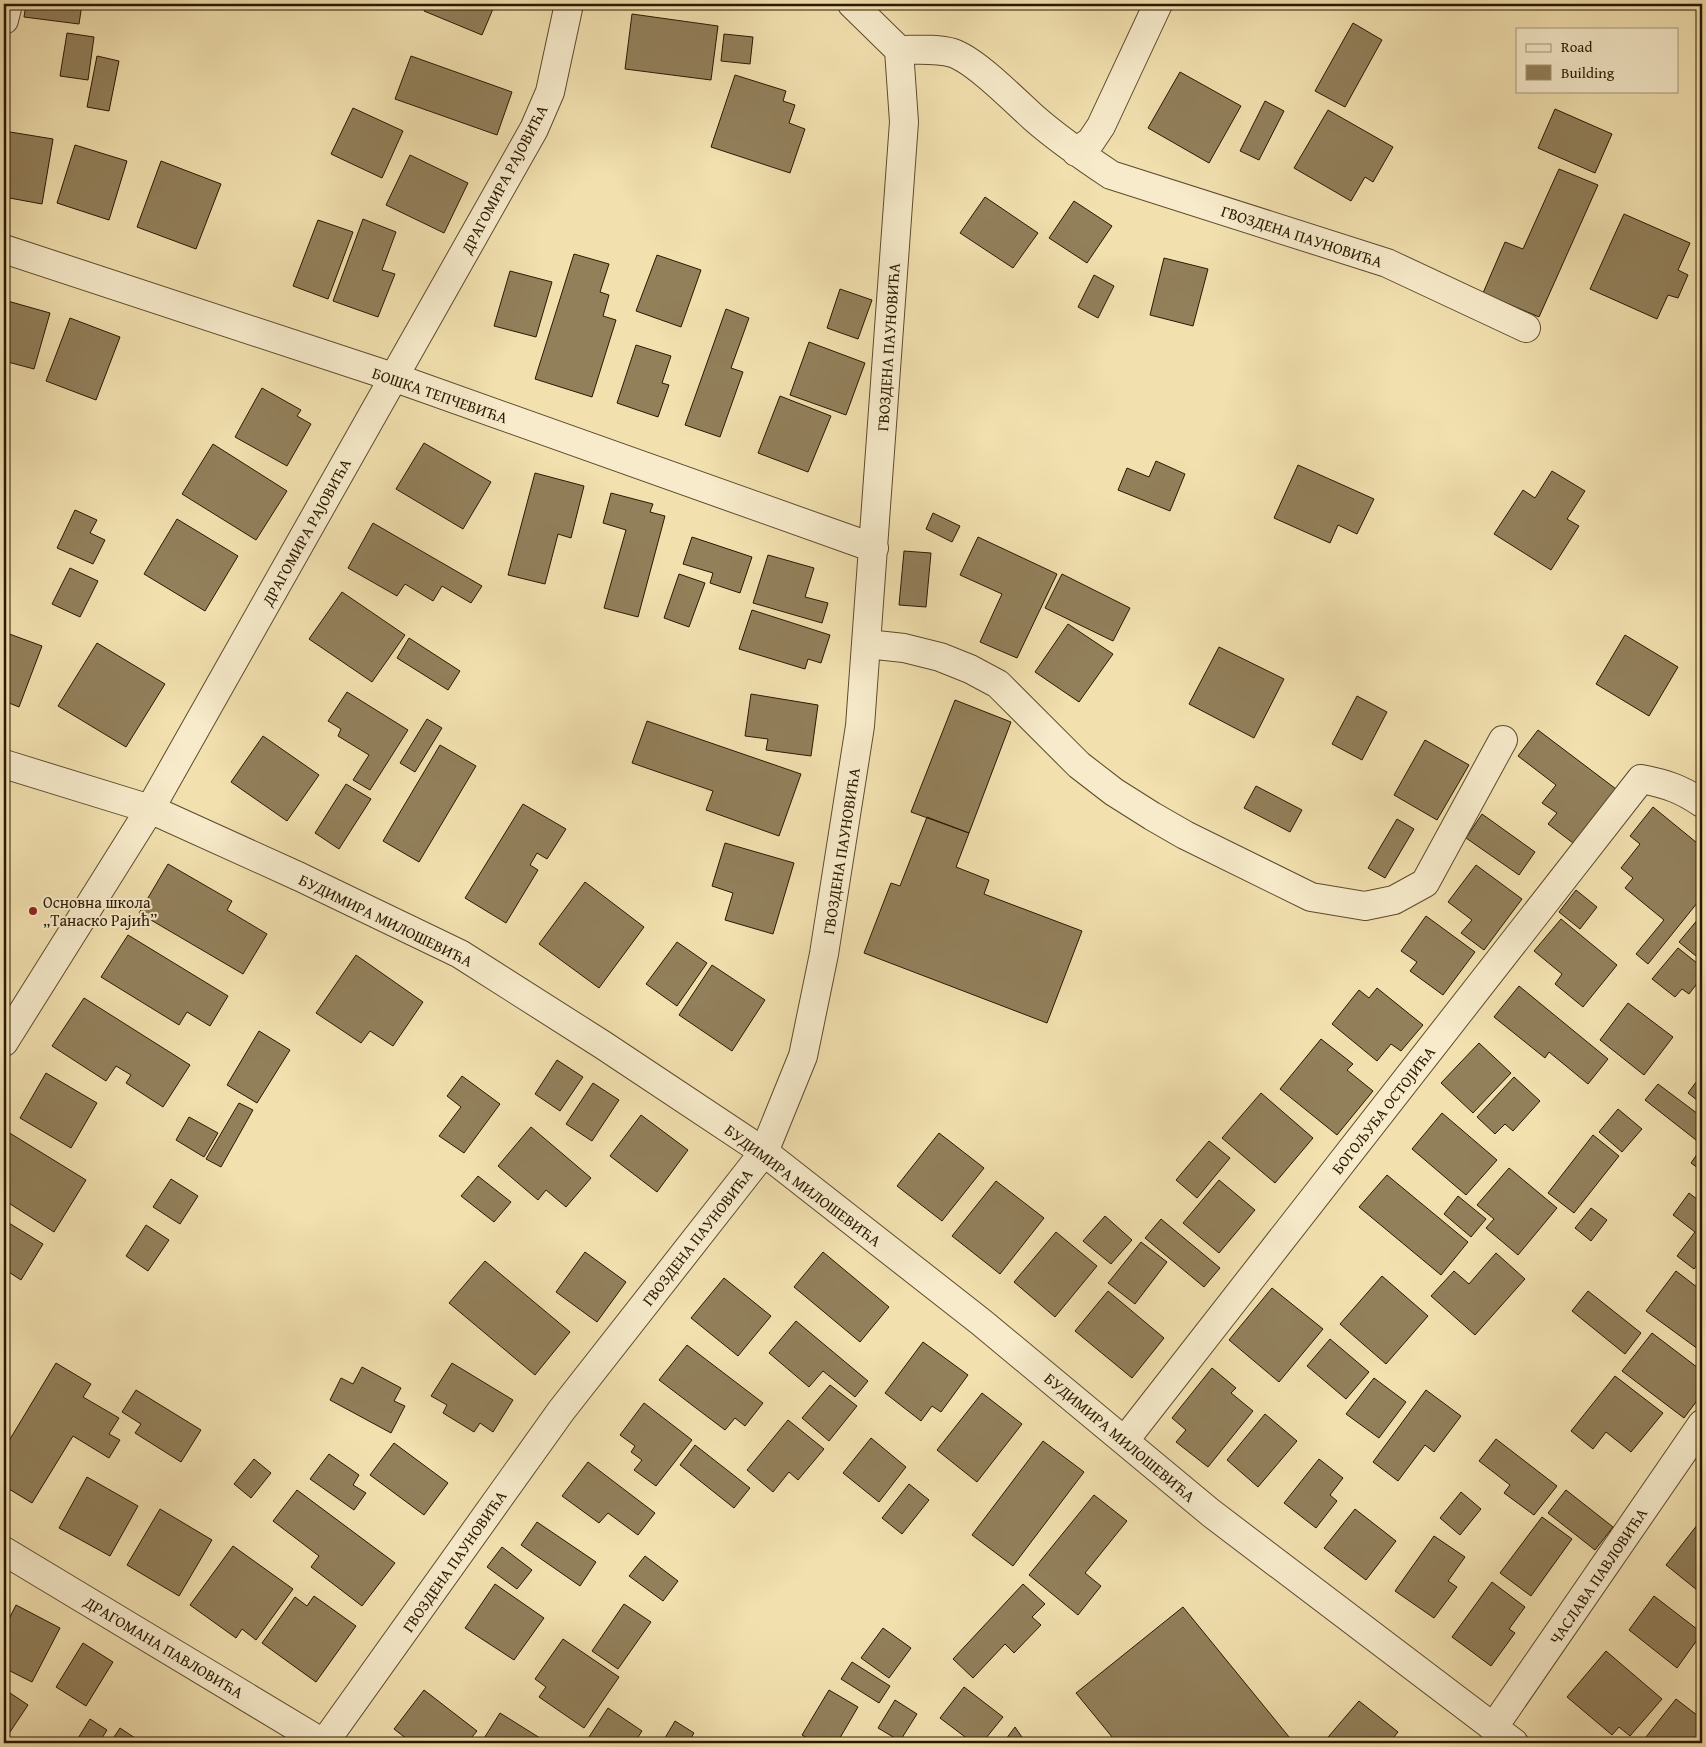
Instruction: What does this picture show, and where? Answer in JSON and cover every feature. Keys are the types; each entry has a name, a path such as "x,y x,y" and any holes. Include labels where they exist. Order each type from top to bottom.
{"street":[{"path":"4,20 8,4"},
{"name":"ДРАГОМИРА РАЈОВИЋА","path":"4,1042 150,810 534,129 550,92 569,4"},
{"path":"852,4 899,50"},
{"path":"1076,152 1091,141 1101,126 1158,4"},
{"name":"ГВОЗДЕНА ПАУНОВИЋА","path":"324,1743 561,1411 764,1152 804,1056 821,972 860,726 904,122 899,50 936,50 954,53 974,65 1076,152 1111,175 1387,263 1526,328"},
{"name":"БОШКА ТЕПЧЕВИЋА","path":"4,249 392,378 874,548"},
{"path":"867,644 913,650 940,657 970,669 998,684 1079,765 1114,792 1152,816 1185,835 1311,897 1365,906 1394,900 1425,883 1503,740"},
{"name":"БУДИМИРА МИЛОШЕВИЋА","path":"4,764 150,810 300,877 460,954 764,1152 973,1316 1211,1513 1503,1736"},
{"name":"БОГОЉУБА ОСТОЈИЋА","path":"1125,1440 1642,779 1660,782 1682,790 1702,803"},
{"name":"ЧАСЛАВА ПАВЛОВИЋА","path":"1503,1736 1702,1424"},
{"name":"ДРАГОМАНА ПАВЛОВИЋА","path":"4,1551 324,1743"}],"building":[{"path":"26,4 82,4 79,24 24,17"},
{"path":"427,4 495,4 482,35 424,11"},
{"path":"632,14 718,26 711,80 625,69"},
{"path":"1353,23 1382,40 1345,107 1315,91"},
{"path":"67,33 94,37 88,80 60,76"},
{"path":"724,34 753,37 750,64 721,61"},
{"path":"97,56 119,61 109,111 87,107"},
{"path":"411,56 512,92 497,135 395,99"},
{"path":"1180,72 1241,106 1209,163 1148,128"},
{"path":"735,75 786,91 783,101 795,105 789,123 805,129 790,173 711,147"},
{"path":"1265,101 1284,111 1259,160 1240,151"},
{"path":"353,108 403,131 382,178 331,154"},
{"path":"1555,109 1612,134 1595,173 1538,148"},
{"path":"1328,110 1393,147 1373,182 1365,177 1351,201 1294,168"},
{"path":"4,131 53,139 42,204 4,197"},
{"path":"75,145 127,161 109,220 57,203"},
{"path":"410,155 468,183 444,233 386,205"},
{"path":"161,161 221,184 196,249 137,227"},
{"path":"1559,169 1598,185 1539,317 1483,293 1505,242 1523,249"},
{"path":"985,197 1038,233 1013,268 960,233"},
{"path":"1074,201 1112,226 1087,263 1049,238"},
{"path":"1624,214 1690,243 1678,270 1688,275 1678,298 1668,295 1657,319 1590,289"},
{"path":"363,219 396,232 382,270 395,274 378,317 333,301"},
{"path":"318,220 353,232 328,299 293,286"},
{"path":"574,254 609,264 600,292 609,295 603,316 616,320 592,397 535,379"},
{"path":"657,255 701,270 681,327 636,311"},
{"path":"1164,258 1208,269 1193,326 1150,315"},
{"path":"510,271 552,282 536,337 494,326"},
{"path":"1094,275 1114,286 1098,318 1078,307"},
{"path":"840,289 872,300 858,339 827,328"},
{"path":"4,300 50,313 34,369 4,361"},
{"path":"726,309 749,318 731,368 743,372 720,437 685,425"},
{"path":"70,318 120,337 96,400 46,381"},
{"path":"809,342 865,363 846,415 790,395"},
{"path":"636,345 671,356 662,383 669,385 658,417 617,403"},
{"path":"262,388 301,410 297,416 311,424 287,466 235,437"},
{"path":"780,396 831,416 808,472 758,453"},
{"path":"424,443 491,482 463,529 396,489"},
{"path":"213,444 287,491 256,540 182,494"},
{"path":"1156,461 1185,474 1170,511 1118,490 1127,468 1149,477"},
{"path":"1298,465 1374,499 1357,534 1338,525 1330,543 1274,518"},
{"path":"1552,471 1585,491 1567,519 1579,526 1551,570 1494,534 1523,490 1535,498"},
{"path":"535,473 584,486 571,538 558,534 545,584 508,575"},
{"path":"611,493 653,504 650,512 665,516 638,617 604,608 626,530 603,523"},
{"path":"75,510 97,520 90,533 105,540 93,564 57,548"},
{"path":"933,513 960,526 952,542 926,529"},
{"path":"177,519 238,556 205,611 144,574"},
{"path":"373,523 482,586 471,603 442,586 433,601 405,584 397,596 348,568"},
{"path":"692,537 752,557 740,593 710,583 713,573 683,564"},
{"path":"978,537 1057,574 1017,658 980,642 1002,594 960,575"},
{"path":"904,551 931,553 926,607 899,605"},
{"path":"768,555 814,568 805,597 828,603 822,623 753,603"},
{"path":"70,568 98,581 80,617 52,604"},
{"path":"679,574 705,583 689,627 664,618"},
{"path":"1062,574 1130,608 1113,641 1045,608"},
{"path":"342,592 405,635 372,682 309,639"},
{"path":"752,610 830,635 821,663 808,659 805,669 739,649"},
{"path":"1068,624 1113,654 1079,702 1035,672"},
{"path":"4,632 42,646 19,707 4,701"},
{"path":"1625,635 1678,667 1649,716 1596,684"},
{"path":"409,638 460,671 448,690 397,658"},
{"path":"97,643 165,684 126,747 58,706"},
{"path":"1219,647 1284,679 1254,738 1189,704"},
{"path":"347,692 408,730 370,790 353,780 369,755 338,736 341,729 328,721"},
{"path":"751,694 818,705 811,756 766,750 768,739 745,736"},
{"path":"1357,696 1387,712 1362,760 1332,744"},
{"path":"955,700 1011,722 969,833 911,812"},
{"path":"427,719 442,728 415,772 400,763"},
{"path":"647,721 801,774 779,836 706,810 713,791 632,763"},
{"path":"1538,730 1616,789 1573,843 1548,824 1557,813 1542,803 1556,785 1518,756"},
{"path":"263,736 319,775 287,821 231,782"},
{"path":"1425,740 1469,765 1437,820 1394,795"},
{"path":"440,745 476,766 419,862 383,841"},
{"path":"346,784 371,799 339,849 315,833"},
{"path":"1256,786 1302,810 1290,832 1244,808"},
{"path":"523,804 566,829 547,859 537,853 530,865 538,870 506,923 465,898"},
{"path":"1653,807 1702,847 1702,897 1648,964 1636,954 1664,920 1625,888 1633,878 1621,868 1640,844 1630,836"},
{"path":"1482,814 1535,852 1519,875 1466,838"},
{"path":"927,817 969,833 956,867 989,880 984,894 1082,931 1047,1023 864,953 891,883 900,886"},
{"path":"1397,819 1414,829 1385,878 1368,868"},
{"path":"725,843 794,863 773,934 725,920 733,893 712,886"},
{"path":"168,864 232,901 227,910 267,934 243,974 139,913"},
{"path":"1476,865 1522,899 1484,950 1461,933 1472,920 1448,902"},
{"path":"585,882 644,927 599,988 539,944"},
{"path":"1576,890 1597,907 1580,929 1559,912"},
{"path":"1426,916 1475,952 1443,995 1410,971 1417,962 1401,951"},
{"path":"1699,918 1702,921 1702,961 1679,942"},
{"path":"1561,919 1617,965 1583,1007 1555,984 1562,974 1534,951"},
{"path":"128,935 228,996 210,1026 187,1012 179,1025 101,977"},
{"path":"677,942 707,963 677,1006 646,984"},
{"path":"1678,948 1702,967 1702,977 1689,994 1682,989 1675,997 1652,979"},
{"path":"356,955 423,1002 393,1046 370,1031 361,1043 316,1013"},
{"path":"712,965 765,1000 732,1051 679,1015"},
{"path":"1519,986 1608,1059 1588,1084 1549,1052 1545,1058 1494,1017"},
{"path":"1377,988 1423,1025 1401,1051 1391,1044 1377,1061 1332,1024 1359,990 1369,998"},
{"path":"84,998 190,1065 163,1107 126,1083 131,1075 116,1066 106,1081 52,1046"},
{"path":"1628,1003 1673,1037 1644,1075 1600,1040"},
{"path":"259,1031 290,1050 257,1103 227,1085"},
{"path":"1321,1039 1353,1064 1347,1070 1373,1091 1337,1135 1280,1089"},
{"path":"1479,1043 1511,1073 1473,1113 1441,1083"},
{"path":"557,1060 583,1077 560,1111 535,1094"},
{"path":"46,1073 97,1103 71,1148 20,1118"},
{"path":"1702,1074 1702,1104 1688,1093"},
{"path":"462,1076 500,1104 464,1153 439,1136 461,1107 447,1096"},
{"path":"1514,1077 1540,1101 1513,1131 1505,1124 1495,1134 1477,1117"},
{"path":"593,1083 619,1100 592,1141 566,1124"},
{"path":"1658,1084 1702,1117 1702,1132 1696,1140 1645,1100"},
{"path":"1261,1093 1313,1138 1275,1183 1222,1138"},
{"path":"239,1103 253,1110 221,1167 206,1159"},
{"path":"1618,1109 1642,1129 1622,1152 1599,1132"},
{"path":"1442,1113 1497,1160 1466,1195 1412,1149"},
{"path":"641,1115 688,1150 657,1192 610,1156"},
{"path":"189,1117 218,1133 204,1157 176,1140"},
{"path":"531,1127 591,1178 566,1207 546,1190 538,1200 498,1166"},
{"path":"8,1132 86,1180 54,1232 4,1200 4,1139"},
{"path":"939,1133 984,1168 942,1221 897,1186"},
{"path":"1593,1135 1619,1156 1574,1213 1548,1193"},
{"path":"1209,1141 1230,1158 1197,1198 1176,1180"},
{"path":"1702,1147 1702,1171 1691,1163"},
{"path":"1509,1168 1557,1208 1518,1255 1486,1228 1494,1219 1477,1205"},
{"path":"1387,1175 1468,1242 1441,1275 1359,1207"},
{"path":"478,1176 511,1202 494,1222 461,1196"},
{"path":"171,1179 198,1196 180,1224 153,1207"},
{"path":"1219,1180 1255,1210 1219,1253 1183,1223"},
{"path":"996,1181 1044,1218 1000,1274 952,1236"},
{"path":"1689,1193 1702,1203 1702,1258 1694,1269 1677,1256 1695,1232 1673,1215"},
{"path":"1458,1196 1486,1219 1471,1237 1444,1214"},
{"path":"1591,1208 1607,1220 1591,1241 1575,1228"},
{"path":"1105,1216 1132,1240 1111,1264 1083,1241"},
{"path":"1161,1219 1220,1268 1204,1287 1145,1238"},
{"path":"4,1220 43,1244 21,1280 4,1269"},
{"path":"146,1225 169,1240 148,1271 126,1256"},
{"path":"1056,1232 1097,1266 1055,1317 1014,1282"},
{"path":"1141,1242 1167,1262 1135,1304 1108,1283"},
{"path":"585,1252 626,1282 597,1322 556,1292"},
{"path":"823,1252 889,1307 860,1342 794,1287"},
{"path":"1496,1253 1525,1279 1475,1335 1431,1296 1454,1271 1469,1284"},
{"path":"485,1261 570,1332 535,1375 449,1303"},
{"path":"1676,1271 1702,1291 1702,1352 1646,1311"},
{"path":"1382,1276 1428,1316 1386,1364 1340,1324"},
{"path":"724,1278 771,1316 738,1356 691,1318"},
{"path":"1272,1288 1323,1329 1279,1382 1229,1340"},
{"path":"1108,1291 1164,1338 1132,1378 1075,1331"},
{"path":"1588,1291 1641,1333 1625,1354 1572,1311"},
{"path":"796,1321 868,1381 855,1397 823,1371 809,1387 769,1353"},
{"path":"1652,1333 1702,1371 1702,1394 1684,1418 1622,1371"},
{"path":"1330,1339 1369,1372 1346,1399 1307,1366"},
{"path":"923,1342 968,1375 941,1412 932,1406 921,1421 885,1393"},
{"path":"687,1345 763,1403 745,1426 735,1418 725,1430 659,1380"},
{"path":"56,1363 91,1384 83,1397 119,1418 109,1434 120,1440 109,1458 73,1436 32,1503 4,1486 4,1449"},
{"path":"452,1363 513,1400 493,1432 480,1423 474,1432 443,1413 447,1405 431,1396"},
{"path":"362,1367 401,1388 394,1401 405,1406 391,1433 330,1400 341,1378 353,1384"},
{"path":"1212,1368 1236,1388 1231,1393 1253,1411 1208,1467 1176,1442 1186,1430 1172,1418"},
{"path":"1615,1376 1663,1413 1631,1452 1606,1432 1593,1449 1571,1431"},
{"path":"1374,1378 1406,1402 1379,1438 1346,1414"},
{"path":"830,1385 857,1406 829,1441 802,1418"},
{"path":"136,1390 201,1430 181,1462 135,1433 141,1424 122,1412"},
{"path":"1426,1390 1461,1416 1434,1452 1425,1445 1398,1481 1373,1462"},
{"path":"982,1393 1022,1424 977,1482 937,1450"},
{"path":"644,1403 692,1440 656,1486 634,1470 642,1460 631,1452 635,1446 620,1435"},
{"path":"1265,1414 1297,1441 1258,1487 1227,1460"},
{"path":"788,1420 824,1449 798,1480 789,1472 773,1492 747,1470"},
{"path":"871,1438 906,1467 879,1502 843,1473"},
{"path":"1496,1439 1557,1486 1534,1515 1504,1493 1510,1485 1479,1461"},
{"path":"1043,1441 1084,1472 1013,1566 972,1535"},
{"path":"394,1443 448,1483 424,1515 370,1475"},
{"path":"695,1445 750,1488 734,1508 680,1465"},
{"path":"329,1454 359,1475 353,1485 366,1493 354,1510 310,1479"},
{"path":"254,1459 271,1473 251,1498 234,1484"},
{"path":"1319,1459 1343,1478 1330,1495 1337,1501 1316,1528 1284,1503"},
{"path":"588,1462 655,1513 638,1535 608,1513 599,1523 562,1496"},
{"path":"87,1477 138,1506 110,1556 59,1528"},
{"path":"909,1484 929,1500 902,1534 882,1518"},
{"path":"297,1490 395,1563 362,1606 311,1567 319,1556 273,1521"},
{"path":"1566,1490 1613,1527 1595,1550 1548,1513"},
{"path":"1461,1492 1481,1509 1460,1535 1440,1518"},
{"path":"1094,1495 1127,1521 1085,1573 1101,1586 1078,1615 1029,1575"},
{"path":"160,1509 212,1540 179,1596 127,1565"},
{"path":"1355,1509 1396,1541 1366,1580 1324,1548"},
{"path":"1542,1517 1572,1539 1531,1596 1500,1573"},
{"path":"537,1522 596,1562 580,1586 521,1545"},
{"path":"1698,1524 1702,1527 1702,1594 1666,1565"},
{"path":"1434,1536 1465,1557 1448,1581 1457,1587 1434,1618 1395,1591"},
{"path":"233,1546 293,1589 256,1640 242,1629 236,1638 190,1605"},
{"path":"502,1547 532,1570 517,1589 487,1567"},
{"path":"645,1556 678,1581 663,1601 629,1576"},
{"path":"1492,1582 1525,1607 1509,1629 1515,1633 1491,1666 1452,1637"},
{"path":"495,1584 544,1618 514,1660 465,1628"},
{"path":"1023,1584 1045,1604 1032,1617 1041,1625 1014,1653 1005,1644 973,1678 953,1659"},
{"path":"314,1596 356,1626 316,1682 262,1643 295,1597 307,1606"},
{"path":"1654,1596 1702,1633 1677,1668 1629,1630"},
{"path":"624,1604 651,1622 618,1669 592,1651"},
{"path":"16,1605 60,1628 32,1682 4,1668 4,1629"},
{"path":"1183,1607 1294,1743 1117,1743 1076,1693"},
{"path":"883,1628 911,1648 889,1678 861,1658"},
{"path":"563,1639 619,1677 584,1728 539,1697 546,1687 535,1679"},
{"path":"83,1643 113,1662 86,1706 56,1687"},
{"path":"1606,1651 1662,1699 1630,1736 1619,1727 1612,1735 1567,1697"},
{"path":"852,1662 890,1686 879,1703 841,1679"},
{"path":"964,1687 1003,1717 982,1743 973,1743 940,1718"},
{"path":"4,1689 28,1705 4,1741"},
{"path":"424,1690 477,1731 467,1743 412,1743 394,1729"},
{"path":"829,1690 858,1707 837,1743 816,1743 802,1735"},
{"path":"1676,1699 1702,1719 1702,1743 1643,1743 1642,1742"},
{"path":"895,1700 917,1714 900,1741 878,1728"},
{"path":"1359,1701 1398,1732 1389,1743 1323,1743"},
{"path":"608,1708 642,1731 634,1743 585,1743"},
{"path":"500,1713 548,1743 481,1743"},
{"path":"90,1719 107,1730 99,1743 75,1743"},
{"path":"675,1721 694,1733 688,1743 662,1743"},
{"path":"1015,1727 1026,1743 1003,1743"},
{"path":"120,1728 138,1740 136,1743 110,1743"}],"place":[{"name":"Основна школа „Танаско Рајић”","path":"33,911"}]}
